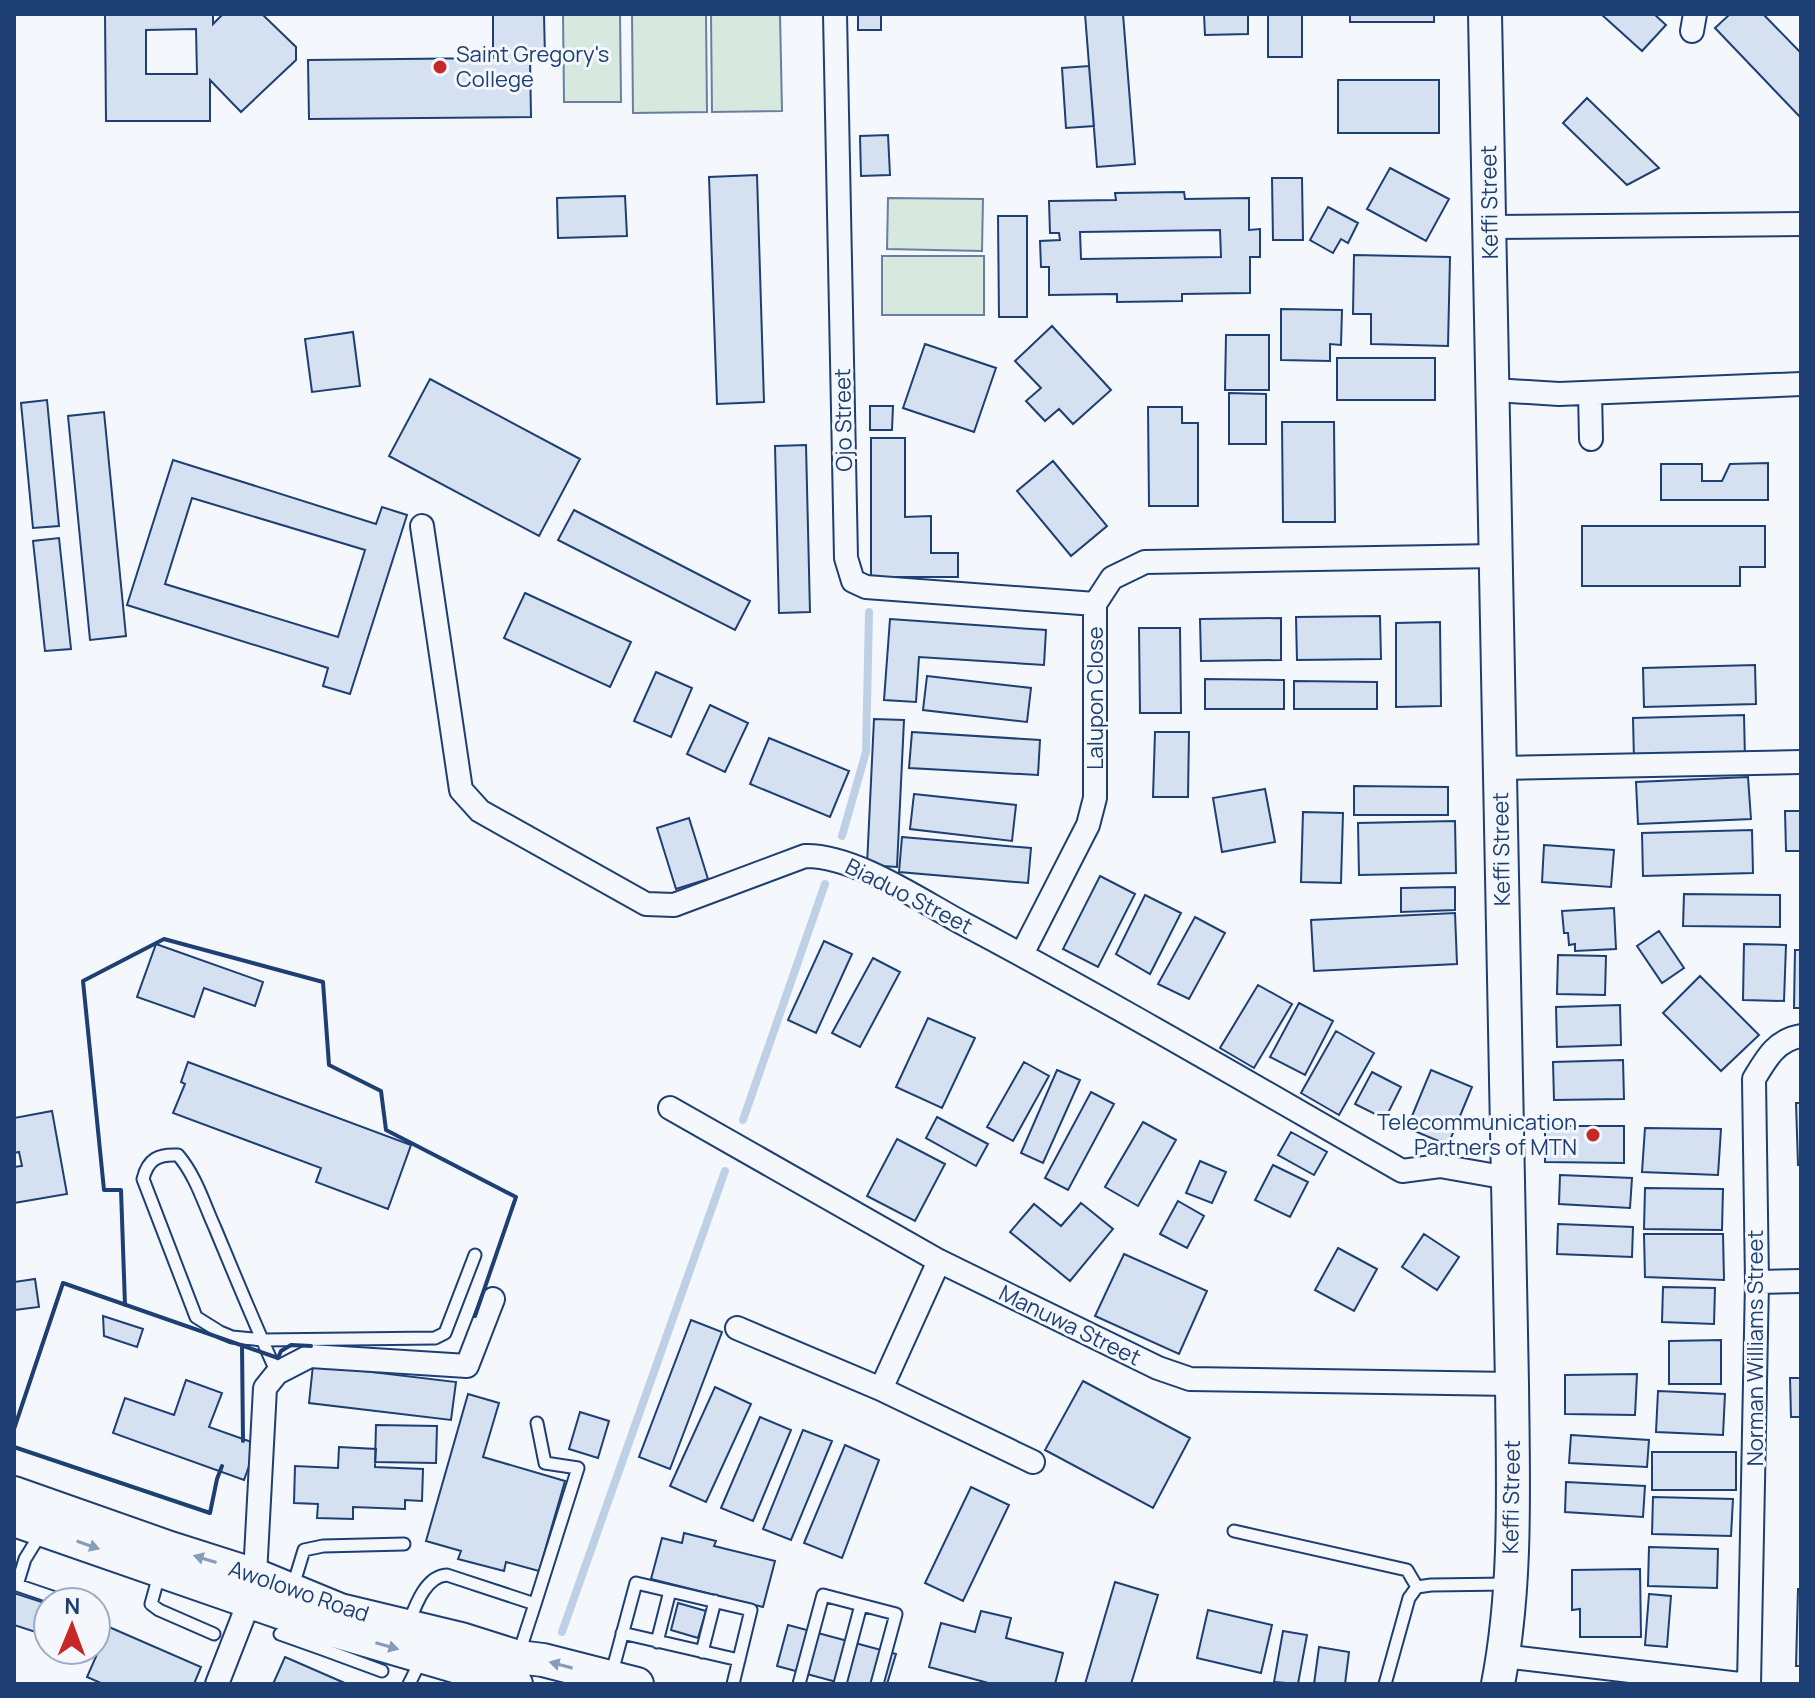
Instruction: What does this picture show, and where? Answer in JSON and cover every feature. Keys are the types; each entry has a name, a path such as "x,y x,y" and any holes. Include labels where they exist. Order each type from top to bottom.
{"main road":[{"name":"Keffi Street","path":"1485,14 1512,1384 1513,1516 1500,1670"},
{"name":"Awolowo Road","path":"14,1493 37,1519 252,1588 332,1630 513,1677 543,1660 624,1681"},
{"name":"Awolowo Road","path":"252,1588 292,1590 332,1630"}],"street":[{"name":"Ojo Street","path":"835,14 846,558 853,581 866,587 1095,604"},
{"path":"1489,227 1801,224"},
{"path":"1494,390 1559,394 1801,384"},
{"path":"1590,393 1591,439"},
{"name":"Biaduo Street","path":"422,526 461,790 480,811 646,904 674,905 805,856 823,856 854,865 1022,954 1402,1171 1440,1166 1508,1178"},
{"name":"Lalupon Close","path":"1022,954 1088,825 1095,798 1095,604 1112,578 1145,562 1496,556"},
{"path":"1500,768 1801,762"},
{"name":"Norman Williams Street","path":"1749,1684 1757,1282 1754,1079 1767,1056 1788,1038 1801,1036"},
{"name":"Manuwa Street","path":"670,1108 939,1261 1158,1368 1190,1379 1512,1384"},
{"path":"881,1389 939,1261"},
{"path":"1757,1282 1801,1281"},
{"path":"217,1684 252,1588 265,1388 277,1373 310,1356 467,1366 493,1299"},
{"path":"737,1328 881,1389 1033,1462"},
{"path":"1500,1670 1740,1684"}],"lane":[{"path":"277,1373 263,1340 185,1164 178,1155 153,1159 146,1167 143,1179 196,1317 232,1337 263,1340 435,1338 445,1333 475,1255"},
{"path":"513,1677 578,1468 545,1463 537,1423"},
{"path":"32,1590 17,1585 37,1519"},
{"path":"1234,1531 1407,1570 1417,1587"},
{"path":"292,1590 304,1550 323,1546 404,1544"},
{"path":"165,1560 151,1604 214,1634"},
{"path":"417,1650 414,1608 431,1580 437,1576 447,1575 535,1604"},
{"path":"624,1681 622,1633 636,1583 751,1610 733,1684"},
{"path":"1385,1684 1409,1598 1417,1587 1508,1584"},
{"path":"657,1642 670,1591"},
{"path":"799,1684 823,1595 896,1614 877,1684"},
{"path":"702,1652 715,1601"},
{"path":"840,1684 861,1605"},
{"path":"280,1634 332,1630 382,1671"},
{"path":"622,1633 739,1660"}],"shaded area":[{"path":"563,14 620,14 621,102 564,102"},
{"path":"632,14 706,14 707,112 633,113"},
{"path":"711,14 780,14 782,111 712,112"},
{"path":"888,198 983,199 982,251 887,249"},
{"path":"882,256 984,256 984,315 882,315"}],"building":[{"path":"105,14 213,14 213,24 223,14 262,14 296,47 296,60 241,112 210,80 210,121 106,121","holes":["196,29 197,74 146,74 146,30"]},
{"path":"493,14 544,14 545,58 530,58 531,117 309,119 308,60 493,58"},
{"path":"858,14 881,14 881,30 858,30"},
{"path":"1085,14 1123,14 1135,164 1097,167"},
{"path":"1204,14 1248,14 1248,34 1205,35"},
{"path":"1268,14 1302,14 1302,57 1268,57"},
{"path":"1350,14 1434,14 1434,22 1350,22"},
{"path":"1601,14 1654,14 1666,25 1642,51"},
{"path":"1730,14 1763,14 1801,53 1801,118 1715,28"},
{"path":"1089,66 1094,126 1066,128 1062,68"},
{"path":"1338,80 1439,80 1439,133 1338,133"},
{"path":"1587,98 1659,168 1627,185 1563,123"},
{"path":"888,135 890,175 861,176 860,136"},
{"path":"1390,168 1449,199 1426,241 1367,209"},
{"path":"757,175 764,402 717,404 709,177"},
{"path":"1272,178 1302,178 1303,240 1273,240"},
{"path":"1184,192 1185,199 1249,198 1249,230 1260,229 1260,257 1250,257 1250,293 1182,294 1182,301 1117,302 1117,294 1049,295 1049,267 1041,267 1040,241 1060,240 1059,233 1050,233 1049,201 1116,200 1115,193","holes":["1220,230 1221,257 1081,259 1080,232"]},
{"path":"625,196 627,236 558,238 557,198"},
{"path":"1328,207 1358,223 1348,243 1341,239 1333,253 1310,240"},
{"path":"998,216 1027,216 1027,317 999,317"},
{"path":"1354,255 1450,257 1448,346 1371,344 1371,314 1353,314"},
{"path":"1281,309 1342,310 1341,345 1330,344 1330,361 1281,360"},
{"path":"1052,326 1111,390 1073,424 1059,409 1045,421 1026,401 1041,388 1015,361"},
{"path":"353,332 360,386 312,392 305,339"},
{"path":"1226,335 1269,335 1269,390 1225,390"},
{"path":"925,344 996,368 974,432 903,408"},
{"path":"1337,358 1435,358 1435,400 1337,400"},
{"path":"430,379 580,459 539,536 389,456"},
{"path":"1229,393 1266,394 1266,444 1229,444"},
{"path":"47,400 59,526 33,528 21,403"},
{"path":"870,406 893,406 892,430 870,430"},
{"path":"1148,407 1182,407 1182,423 1198,423 1198,506 1149,506"},
{"path":"104,412 126,636 90,640 68,416"},
{"path":"1282,422 1334,422 1335,522 1283,522"},
{"path":"871,438 905,438 905,517 931,516 931,553 958,553 958,577 871,577"},
{"path":"806,445 810,612 779,613 775,446"},
{"path":"173,460 376,524 382,507 407,515 350,694 323,686 328,668 127,605","holes":["192,498 365,550 338,637 165,584"]},
{"path":"1053,461 1107,526 1071,556 1017,491"},
{"path":"1768,463 1768,500 1661,500 1661,464 1702,464 1702,481 1722,481 1730,464"},
{"path":"574,510 750,601 735,630 558,540"},
{"path":"1582,526 1765,526 1765,567 1740,567 1740,586 1582,586"},
{"path":"59,538 71,649 45,651 33,541"},
{"path":"525,593 631,642 610,687 504,638"},
{"path":"1380,616 1381,659 1297,660 1296,617"},
{"path":"1281,618 1281,660 1201,661 1200,619"},
{"path":"890,619 1046,630 1044,665 919,657 916,702 884,700"},
{"path":"1440,622 1441,706 1396,707 1396,623"},
{"path":"1139,628 1180,628 1181,713 1140,713"},
{"path":"1755,665 1756,704 1644,707 1643,668"},
{"path":"656,672 692,688 671,737 634,721"},
{"path":"927,676 1031,688 1027,722 923,710"},
{"path":"1205,679 1284,680 1284,709 1205,709"},
{"path":"1294,681 1377,682 1377,709 1294,709"},
{"path":"710,705 748,723 725,772 687,754"},
{"path":"1744,715 1745,759 1634,761 1633,718"},
{"path":"874,719 904,720 897,867 867,865"},
{"path":"912,732 1040,740 1038,775 909,768"},
{"path":"1155,732 1189,732 1188,797 1153,797"},
{"path":"769,738 849,771 830,817 750,784"},
{"path":"1748,777 1751,819 1638,824 1636,782"},
{"path":"1354,786 1448,787 1448,815 1354,815"},
{"path":"1265,789 1275,842 1222,852 1213,798"},
{"path":"914,794 1016,805 1012,841 910,829"},
{"path":"1785,811 1801,811 1801,851 1786,851"},
{"path":"1303,812 1343,813 1341,883 1301,882"},
{"path":"689,818 708,879 676,889 657,828"},
{"path":"1455,821 1456,873 1359,875 1358,823"},
{"path":"1752,830 1753,873 1643,876 1642,833"},
{"path":"902,837 1031,848 1028,883 899,872"},
{"path":"1544,845 1614,850 1611,887 1542,882"},
{"path":"1100,876 1135,894 1098,967 1063,949"},
{"path":"1455,887 1455,910 1401,912 1401,888"},
{"path":"1684,894 1780,895 1780,927 1683,926"},
{"path":"1145,895 1181,913 1150,974 1116,954"},
{"path":"1614,908 1616,949 1575,951 1575,944 1569,945 1568,933 1564,933 1562,911"},
{"path":"1455,913 1457,964 1314,971 1311,920"},
{"path":"1195,917 1225,933 1189,999 1158,984"},
{"path":"1659,931 1684,968 1662,983 1637,946"},
{"path":"824,941 852,954 816,1033 788,1020"},
{"path":"156,944 263,982 255,1006 204,988 194,1017 137,997"},
{"path":"1744,944 1786,945 1784,1001 1743,1000"},
{"path":"1795,950 1801,950 1801,1008 1794,1008"},
{"path":"1558,955 1606,956 1605,995 1557,994"},
{"path":"873,958 900,972 860,1047 832,1033"},
{"path":"1700,976 1759,1035 1721,1071 1663,1013"},
{"path":"1258,985 1292,1004 1254,1068 1220,1048"},
{"path":"1299,1003 1333,1021 1305,1075 1270,1057"},
{"path":"1620,1005 1621,1045 1557,1047 1556,1007"},
{"path":"928,1018 975,1038 942,1108 896,1087"},
{"path":"1336,1031 1374,1053 1339,1115 1301,1093"},
{"path":"1623,1060 1624,1099 1554,1100 1553,1062"},
{"path":"188,1062 411,1145 388,1209 316,1182 321,1168 173,1113 185,1084 181,1082"},
{"path":"1024,1062 1049,1076 1013,1141 987,1127"},
{"path":"1057,1070 1080,1080 1043,1163 1021,1153"},
{"path":"1431,1070 1472,1087 1448,1145 1407,1128"},
{"path":"1372,1072 1401,1087 1385,1119 1355,1104"},
{"path":"1091,1092 1114,1104 1068,1190 1045,1178"},
{"path":"1796,1103 1801,1103 1801,1165 1798,1165"},
{"path":"52,1111 67,1194 14,1203 14,1167 22,1166 19,1152 14,1153 14,1118"},
{"path":"937,1117 988,1144 976,1166 926,1138"},
{"path":"1143,1122 1176,1140 1138,1206 1105,1187"},
{"path":"1545,1126 1624,1126 1624,1163 1545,1162"},
{"path":"1645,1128 1721,1129 1718,1175 1642,1172"},
{"path":"1291,1132 1327,1152 1314,1175 1278,1155"},
{"path":"897,1139 945,1164 915,1221 867,1196"},
{"path":"1200,1161 1226,1172 1212,1203 1186,1193"},
{"path":"1273,1165 1308,1182 1290,1217 1255,1200"},
{"path":"1560,1175 1632,1178 1630,1208 1559,1204"},
{"path":"1645,1188 1723,1189 1722,1230 1644,1229"},
{"path":"1178,1201 1204,1216 1187,1248 1160,1234"},
{"path":"1081,1203 1113,1229 1070,1281 1010,1232 1034,1204 1061,1226"},
{"path":"1558,1224 1633,1227 1632,1257 1557,1254"},
{"path":"1424,1234 1459,1257 1437,1290 1402,1267"},
{"path":"1644,1234 1723,1234 1724,1280 1645,1277"},
{"path":"1338,1248 1377,1269 1354,1311 1315,1290"},
{"path":"1124,1254 1207,1291 1179,1354 1095,1316"},
{"path":"35,1279 39,1307 14,1310 14,1282"},
{"path":"1663,1287 1715,1288 1714,1324 1662,1322"},
{"path":"103,1316 143,1329 137,1347 104,1336"},
{"path":"691,1320 722,1332 670,1469 639,1457"},
{"path":"1721,1340 1721,1384 1669,1384 1669,1341"},
{"path":"313,1365 456,1382 451,1420 309,1403"},
{"path":"1637,1374 1635,1415 1565,1414 1565,1375"},
{"path":"1790,1378 1801,1378 1801,1417 1791,1417"},
{"path":"186,1380 222,1393 209,1427 257,1444 244,1480 113,1433 125,1398 174,1415"},
{"path":"1083,1381 1190,1438 1153,1508 1045,1450"},
{"path":"715,1387 751,1404 706,1502 670,1486"},
{"path":"1658,1391 1725,1394 1723,1435 1656,1432"},
{"path":"468,1394 499,1403 483,1457 565,1481 539,1571 506,1562 504,1571 458,1559 461,1551 426,1541"},
{"path":"580,1412 609,1421 598,1458 569,1449"},
{"path":"760,1417 791,1430 753,1521 721,1508"},
{"path":"376,1425 437,1426 436,1463 375,1462"},
{"path":"803,1430 832,1441 791,1540 763,1529"},
{"path":"1571,1435 1649,1440 1647,1467 1569,1463"},
{"path":"845,1445 879,1460 842,1558 804,1543"},
{"path":"339,1447 376,1449 375,1467 423,1469 422,1501 405,1500 405,1509 353,1507 353,1519 317,1518 318,1504 294,1503 295,1466 338,1468"},
{"path":"1652,1452 1736,1452 1736,1490 1652,1490"},
{"path":"1566,1482 1645,1486 1643,1517 1565,1512"},
{"path":"971,1487 1009,1505 963,1601 925,1583"},
{"path":"1653,1497 1733,1499 1731,1536 1652,1534"},
{"path":"684,1533 716,1541 714,1546 775,1561 763,1607 651,1579 662,1538 682,1543"},
{"path":"1649,1547 1718,1549 1717,1588 1648,1586"},
{"path":"1640,1569 1641,1637 1580,1637 1580,1609 1572,1610 1572,1570"},
{"path":"1115,1582 1158,1595 1131,1684 1085,1684"},
{"path":"1798,1589 1801,1589 1801,1666 1796,1666"},
{"path":"14,1593 32,1599 32,1631 14,1625"},
{"path":"1649,1594 1671,1596 1667,1647 1645,1645"},
{"path":"678,1603 706,1611 698,1638 671,1630"},
{"path":"1208,1610 1272,1625 1261,1673 1197,1658"},
{"path":"981,1611 1011,1618 1006,1638 1063,1653 1055,1684 992,1684 929,1667 941,1623 975,1632"},
{"path":"788,1625 896,1654 887,1684 844,1684 777,1666"},
{"path":"112,1628 201,1667 194,1684 103,1684 87,1677 92,1666 112,1666"},
{"path":"1283,1631 1307,1635 1298,1684 1274,1682"},
{"path":"1319,1647 1349,1652 1345,1684 1314,1684"},
{"path":"285,1657 347,1684 273,1684"}],"waterway":[{"path":"842,836 866,752 869,612"},
{"path":"743,1120 825,884"},
{"path":"562,1632 725,1171"}],"wall":[{"path":"125,1305 121,1190 104,1190 83,981 164,939 323,982 329,1065 381,1091 386,1130 516,1197 475,1316"},
{"path":"14,1429 63,1283 278,1358 281,1351 291,1345 311,1346"},
{"path":"242,1345 243,1441"},
{"path":"14,1447 210,1513 222,1466"}],"place":[{"name":"Saint Gregory's College","path":"440,67"},
{"name":"Telecommunication Partners of MTN","path":"1593,1135"}]}
